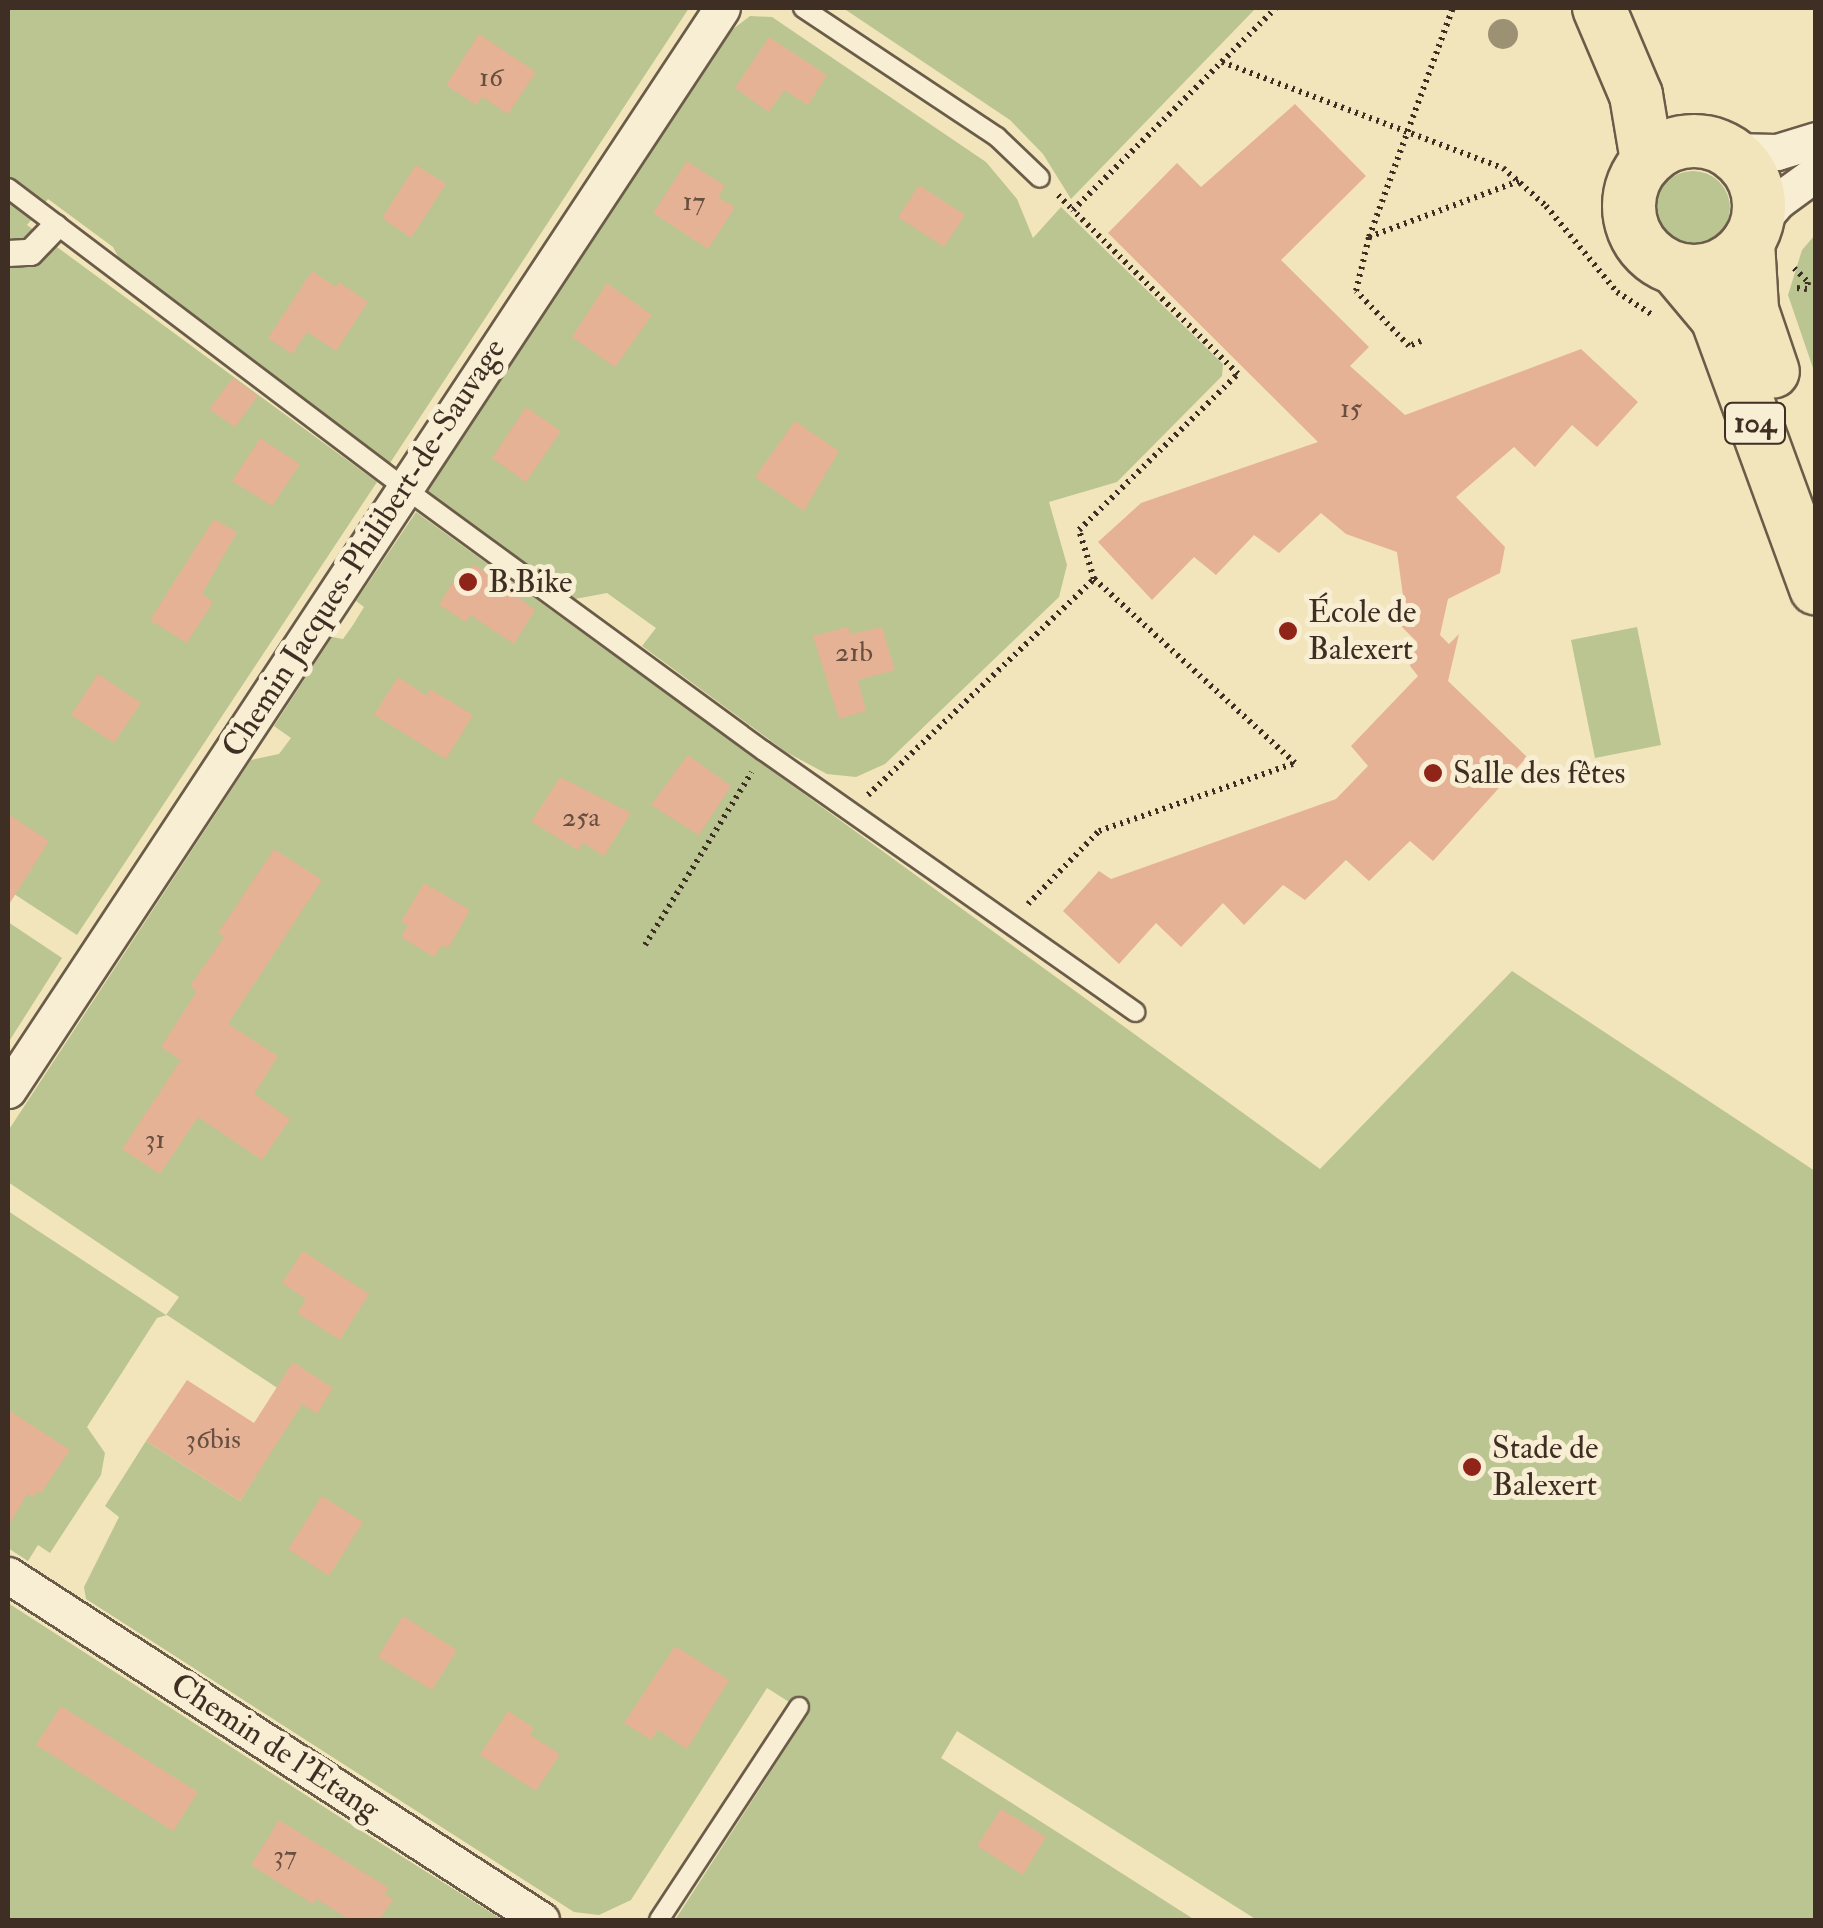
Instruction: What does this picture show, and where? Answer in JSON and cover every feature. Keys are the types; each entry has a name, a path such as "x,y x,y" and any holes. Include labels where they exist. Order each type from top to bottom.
{"main road":[{"path":"1599,8 1636,96 1647,160"},
{"path":"1639,8 1669,90 1722,148 1744,165 1755,184 1765,244 1716,267 1696,272 1676,269 1648,252 1630,223 1631,190 1647,160 1678,143 1722,148"},
{"name":"104","path":"1765,244 1752,310 1816,488"},
{"name":"104","path":"1676,269 1717,318 1816,588"}],"street":[{"name":"Chemin Jacques-Philibert-de-Sauvage","path":"8,1090 722,8"},
{"path":"1722,148 1777,152 1816,140"},
{"path":"1765,244 1778,200 1816,173"},
{"path":"8,252 30,252 54,227"},
{"name":"Chemin de l'Etang","path":"8,1575 541,1920"}],"lane":[{"path":"803,8 997,138 1040,178"},
{"path":"8,188 54,227 403,487 764,751 853,810 1134,1012"},
{"path":"659,1920 799,1708"}],"path":[{"path":"1073,210 1276,8"},
{"path":"1422,342 1409,346 1356,291 1369,237 1454,8"},
{"path":"1222,62 1503,168 1520,181 1618,292 1641,312 1655,316"},
{"path":"1010,923 1099,832 1295,763 1094,579 1079,530 1238,374 1040,178"},
{"path":"1369,237 1520,181"},
{"path":"1765,244 1808,282 1807,289"},
{"path":"853,810 1094,579"},
{"path":"645,945 764,751"}],"green space":[{"path":"8,8 689,8 390,463 122,264 113,247 48,199 27,225 377,482 77,935 8,890"},
{"path":"843,8 1256,8 1071,199 1043,154 1010,120"},
{"path":"750,16 772,17 986,162 1017,199 1033,238 1061,207 1223,364 1222,376 1117,482 1049,502 1067,565 1059,597 885,764 856,777 827,774 786,752 642,646 656,628 607,593 575,599 427,491 729,32"},
{"path":"1693,171 1719,182 1730,208 1719,234 1693,245 1667,234 1656,208 1667,182"},
{"path":"1815,235 1815,374 1788,295 1802,250"},
{"path":"416,512 1320,1169 1512,971 1815,1171 1815,1920 1257,1920 957,1731 941,1758 1195,1920 675,1920 808,1714 767,1688 631,1900 599,1915 574,1912 86,1599 84,1587 119,1517 105,1506 146,1441 240,1501 300,1403 167,1315 157,1318 87,1427 105,1453 101,1475 50,1553 38,1545 28,1561 8,1548 8,1211 166,1315 179,1297 8,1182 8,1131 251,760 279,754 291,738 274,726 332,637 343,639 353,625 364,607 356,601"},
{"path":"1637,627 1661,745 1595,758 1571,640"},
{"path":"8,922 62,958 8,1043"},
{"path":"8,1603 363,1832 503,1920 8,1920"}],"building":[{"path":"479,34 536,72 508,114 482,97 476,105 446,85"},
{"path":"769,37 827,75 808,105 784,90 769,112 735,88"},
{"path":"1295,104 1366,176 1281,260 1369,347 1350,366 1405,415 1581,349 1638,402 1597,447 1572,425 1535,467 1514,447 1456,497 1505,547 1500,573 1448,599 1440,635 1449,644 1459,634 1448,681 1527,757 1433,861 1410,841 1369,881 1346,860 1305,900 1283,885 1244,925 1223,903 1181,947 1156,923 1119,964 1063,911 1099,871 1111,879 1336,799 1368,766 1351,746 1418,676 1410,666 1417,642 1398,623 1404,603 1397,552 1346,534 1321,513 1279,553 1254,535 1216,575 1194,557 1152,600 1098,542 1141,503 1318,442 1108,233 1177,163 1201,187"},
{"path":"687,161 725,186 718,197 735,207 708,249 653,213"},
{"path":"416,165 446,184 411,238 382,218"},
{"path":"919,185 965,215 944,247 898,217"},
{"path":"312,271 336,287 339,282 368,302 336,351 307,332 292,354 268,338"},
{"path":"607,283 652,315 615,367 572,337"},
{"path":"233,378 258,396 235,427 209,409"},
{"path":"526,407 561,431 526,482 492,458"},
{"path":"795,421 839,451 804,511 755,477"},
{"path":"260,438 300,464 272,506 232,481"},
{"path":"214,519 237,532 202,594 213,602 187,643 150,620"},
{"path":"474,564 535,610 514,644 470,615 466,622 439,605 459,572 466,577"},
{"path":"848,627 851,634 882,627 895,670 858,680 866,711 839,719 813,636"},
{"path":"98,674 141,703 114,743 71,715"},
{"path":"398,677 427,696 430,689 473,715 446,759 374,715"},
{"path":"688,755 731,786 699,835 651,805"},
{"path":"560,777 631,813 604,856 583,843 578,850 531,822"},
{"path":"8,814 49,841 8,906"},
{"path":"274,849 322,880 228,1024 278,1056 254,1094 290,1119 262,1160 198,1117 160,1174 122,1149 181,1060 161,1047 197,991 190,986 224,937 218,933"},
{"path":"424,883 470,910 448,948 442,945 434,957 401,937 408,925 401,922"},
{"path":"303,1251 369,1294 340,1340 297,1313 306,1299 282,1283"},
{"path":"293,1362 333,1388 317,1414 302,1404 240,1501 146,1441 187,1380 254,1423"},
{"path":"8,1410 70,1450 41,1493 37,1491 33,1497 27,1494 8,1527"},
{"path":"322,1496 363,1522 329,1576 288,1549"},
{"path":"403,1616 457,1650 432,1690 378,1657"},
{"path":"675,1646 729,1680 687,1749 658,1730 651,1740 624,1723"},
{"path":"61,1706 198,1792 173,1831 36,1745"},
{"path":"508,1711 534,1728 530,1735 560,1754 536,1791 480,1755"},
{"path":"1001,1809 1046,1837 1023,1875 977,1846"},
{"path":"279,1820 389,1888 385,1894 393,1900 379,1920 350,1920 317,1899 313,1904 251,1865"}],"place":[{"name":"B.Bike","path":"468,582"},
{"name":"École de Balexert","path":"1288,631"},
{"name":"Salle des fêtes","path":"1433,773"},
{"name":"Stade de Balexert","path":"1472,1467"}]}
